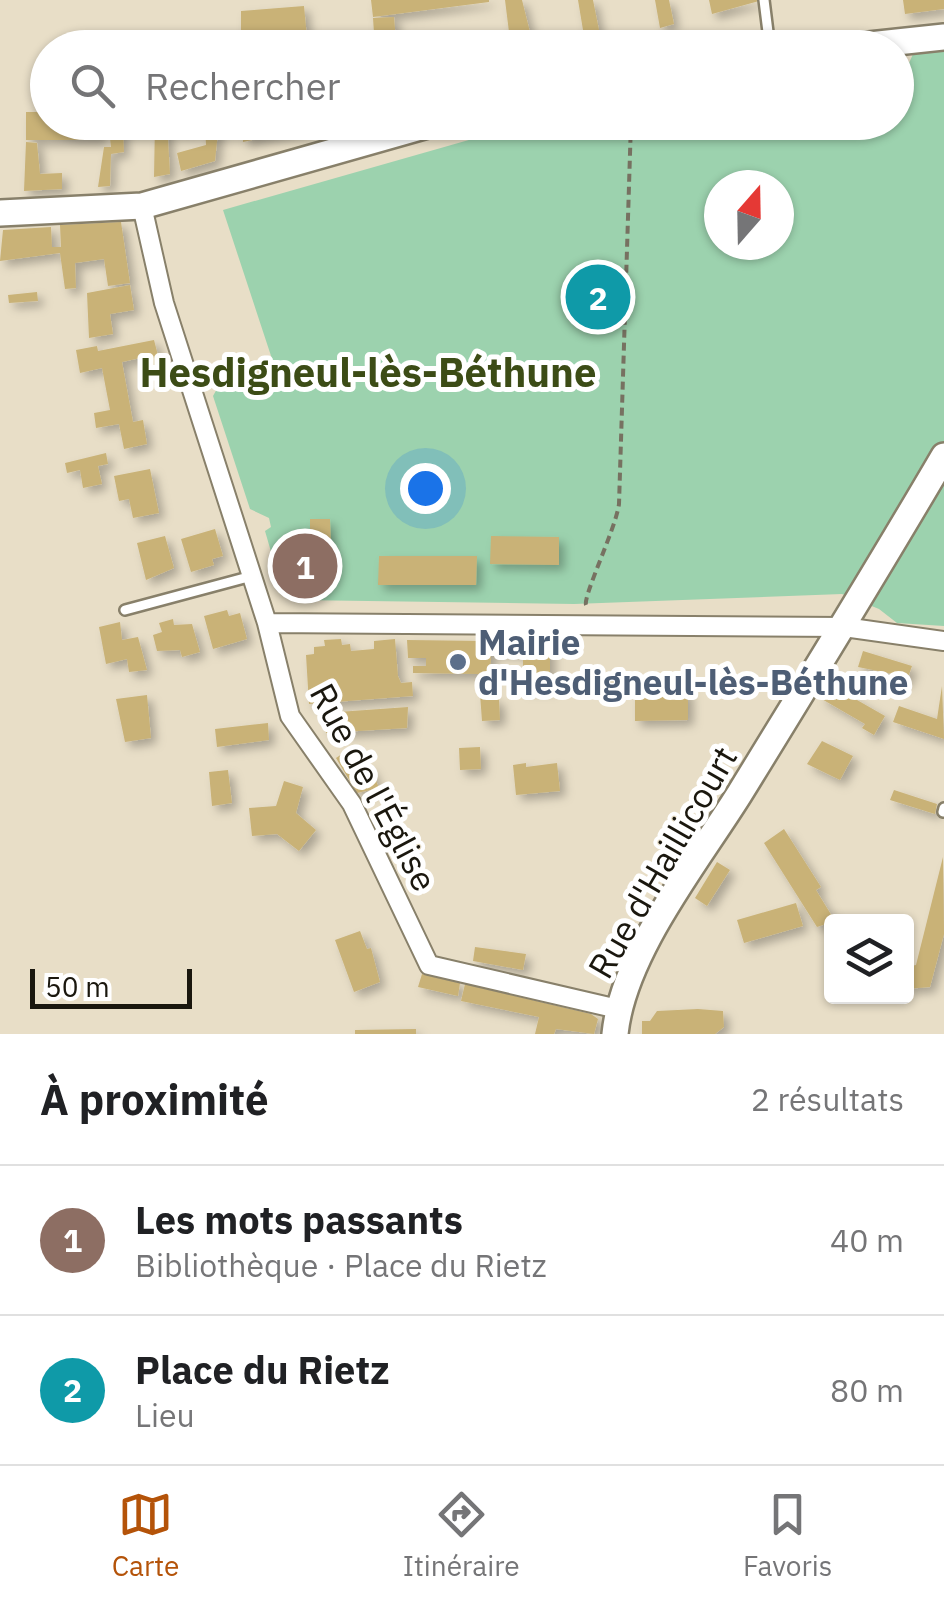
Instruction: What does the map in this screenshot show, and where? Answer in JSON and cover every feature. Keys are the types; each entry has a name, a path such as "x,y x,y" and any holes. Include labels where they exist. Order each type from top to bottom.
{"street":[{"path":"914,40 944,37"},
{"path":"0,213 142,206 375,140"},
{"path":"142,206 164,303 267,623 844,627 944,641"},
{"name":"Rue d'Haillicourt","path":"616,1022 651,937 844,627 944,456"},
{"name":"Rue de l'Église","path":"267,623 290,716 352,804 429,966 616,1022"}],"lane":[{"path":"764,0 768,30"},
{"path":"125,610 252,576"}],"path":[{"path":"600,626 584,597 605,556 618,514 630,140"}],"green space":[{"path":"944,51 944,626 897,623 879,609 842,594 574,604 297,600 283,593 265,531 271,527 269,518 250,509 213,396 218,387 268,378 275,368 223,210 468,140 914,140 914,54"}],"building":[{"path":"371,0 489,0 489,2 373,17"},
{"path":"505,0 522,0 530,30 509,30"},
{"path":"578,0 593,0 599,30 583,30"},
{"path":"655,0 669,0 674,24 660,28"},
{"path":"709,0 759,0 759,1 712,14"},
{"path":"903,0 944,0 944,9 905,14"},
{"path":"304,6 306,30 241,30 241,11"},
{"path":"394,17 395,30 374,30 373,18"},
{"path":"26,112 30,112 30,140 26,140"},
{"path":"110,140 124,140 124,152 111,154 110,186 98,187 104,147 111,147"},
{"path":"155,140 168,140 170,174 154,177"},
{"path":"206,140 217,140 215,161 181,171 177,153 206,145"},
{"path":"26,142 37,143 40,174 62,173 62,189 24,191"},
{"path":"121,222 130,283 108,286 104,259 75,263 76,288 65,289 60,253 0,261 3,230 51,227 52,247 61,247 60,225"},
{"path":"130,285 134,310 110,314 113,334 89,338 87,293"},
{"path":"37,292 38,301 9,303 8,295"},
{"path":"154,340 162,371 154,373 149,356 122,362 133,422 143,420 147,444 124,449 119,424 96,428 94,413 110,410 102,368 80,373 76,350 97,346 98,351"},
{"path":"106,453 108,464 98,466 102,484 83,488 80,470 67,473 65,463"},
{"path":"150,469 159,513 133,518 129,499 119,501 114,476"},
{"path":"310,519 330,519 331,544 326,544 326,539 310,539"},
{"path":"215,529 223,556 212,559 214,565 191,572 181,539"},
{"path":"165,536 174,568 146,580 137,543"},
{"path":"491,536 559,537 559,565 490,564"},
{"path":"302,544 319,544 319,584 295,584 295,549 302,548"},
{"path":"379,556 477,556 476,585 378,585"},
{"path":"227,610 229,616 240,613 247,639 213,649 204,616"},
{"path":"173,619 174,625 192,624 200,652 182,657 180,650 157,651 153,635 162,632 159,623"},
{"path":"120,622 122,640 138,637 147,670 129,672 127,659 106,664 99,627"},
{"path":"341,639 342,645 350,644 351,651 374,649 374,641 395,639 398,676 401,683 412,682 413,696 309,704 306,655 314,654 314,647 325,646 324,640"},
{"name":"Mairie d'Hesdigneul-lès-Béthune","path":"407,640 550,642 550,688 523,688 523,653 491,652 490,685 478,685 478,674 413,673 413,666 426,666 426,658 408,658"},
{"path":"863,651 912,666 906,683 897,680 898,675 858,667"},
{"path":"829,684 885,716 874,735 862,728 865,724 820,698"},
{"path":"942,686 944,739 893,722 899,706 937,719"},
{"path":"688,690 688,720 635,721 635,691"},
{"path":"489,691 491,700 499,699 500,720 482,721 480,694"},
{"path":"147,695 151,738 125,742 116,699"},
{"path":"408,707 407,728 326,733 324,713"},
{"path":"268,723 269,740 217,747 215,729"},
{"path":"822,741 853,756 840,780 807,764"},
{"path":"480,747 481,769 460,770 459,748"},
{"path":"342,754 353,769 370,766 379,788 357,793 336,758"},
{"path":"526,763 526,767 557,763 560,791 516,795 513,765"},
{"path":"228,770 232,803 212,806 209,772"},
{"path":"284,781 303,787 296,813 316,830 299,851 277,834 252,836 249,808 276,806"},
{"path":"894,790 937,804 935,814 890,800"},
{"path":"784,829 821,887 816,890 831,914 824,914 824,925 817,927 764,843"},
{"path":"943,857 944,934 930,987 914,988 916,965"},
{"path":"717,862 730,870 707,906 695,898"},
{"path":"796,903 803,926 744,943 737,920"},
{"path":"360,931 367,949 371,948 380,982 354,992 335,940"},
{"path":"475,947 526,954 523,970 473,961"},
{"path":"422,974 460,983 458,996 418,987"},
{"path":"465,984 591,1014 598,1019 594,1034 556,1029 554,1034 535,1034 539,1017 461,1001"},
{"path":"657,1011 723,1011 724,1027 715,1034 642,1034 642,1021 650,1021"},
{"path":"416,1029 416,1034 355,1034 355,1030"}],"place":[{"name":"Place du Rietz","path":"598,297"},
{"name":"Les mots passants","path":"305,566"},
{"name":"Mairie d'Hesdigneul-lès-Béthune","path":"458,662"}],"district":[{"name":"Hesdigneul-lès-Béthune","path":"368,372"}]}
